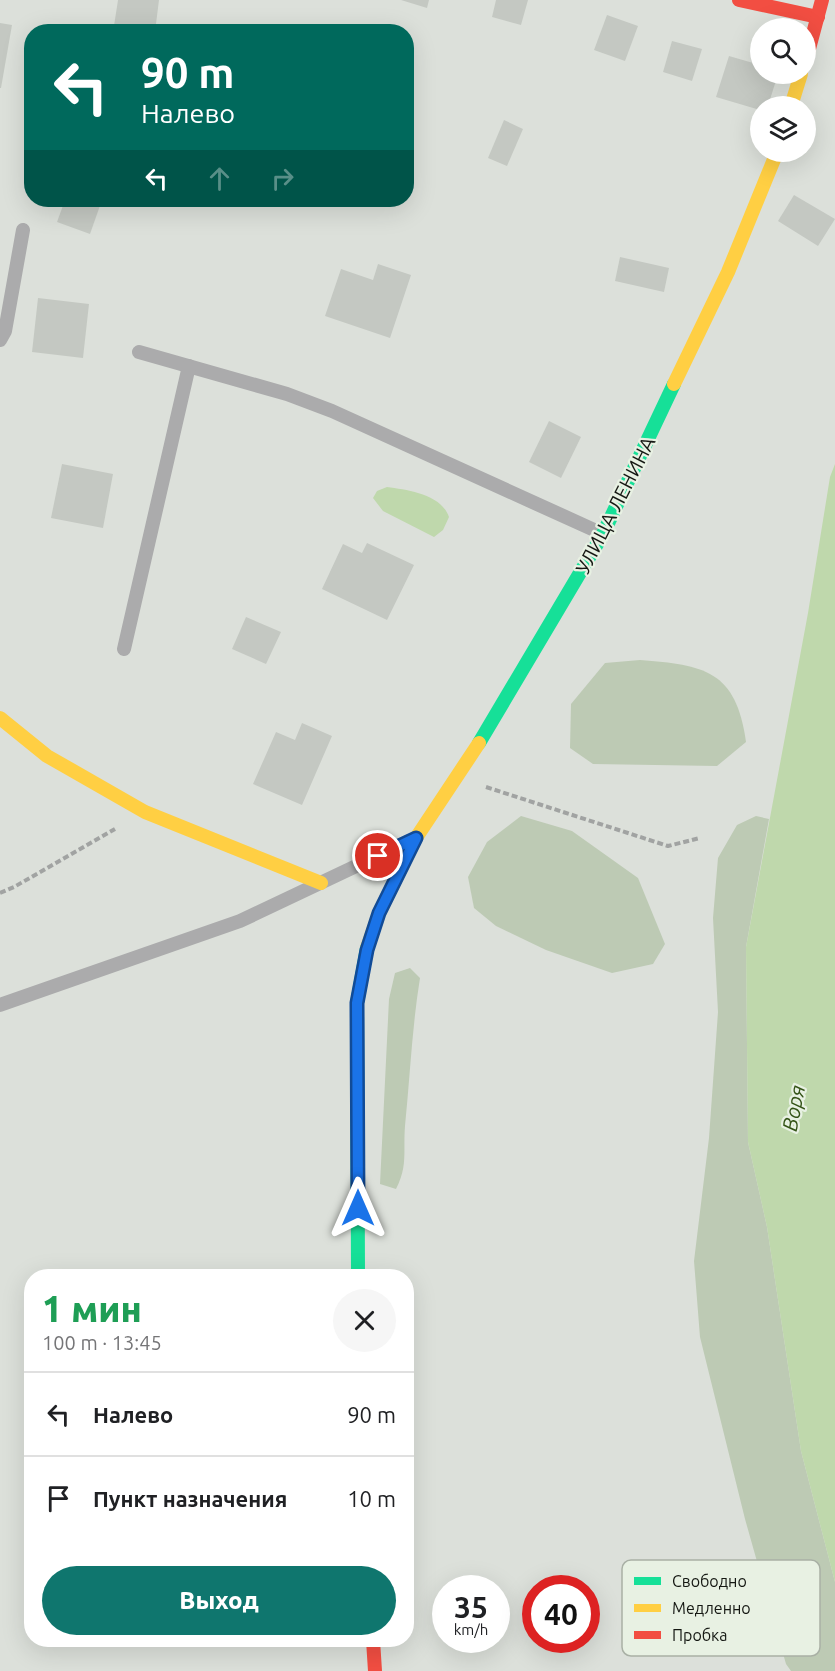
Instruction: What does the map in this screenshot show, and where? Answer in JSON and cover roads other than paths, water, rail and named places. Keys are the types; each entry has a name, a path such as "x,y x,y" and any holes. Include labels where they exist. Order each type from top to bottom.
{"street":[{"path":"739,0 818,17"},
{"path":"816,24 822,0"},
{"name":"УЛИЦА ЛЕНИНА","path":"358,1269 357,1003 367,950 379,913 416,838 550,627 603,534 723,283 773,162"},
{"path":"0,718 47,756 145,812 321,883"},
{"path":"373,1647 375,1671"}],"lane":[{"path":"0,340 5,331 23,230"},
{"path":"139,352 286,394 332,411 603,534"},
{"path":"124,649 189,366"},
{"path":"0,1005 240,921 416,838"}],"water":[{"name":"Воря","path":"835,464 835,1582 801,1451 767,1227 748,1142 746,947 808,613 830,477"},
{"path":"387,487 423,494 439,503 449,517 443,530 434,537 383,511 373,498 377,491"}]}
